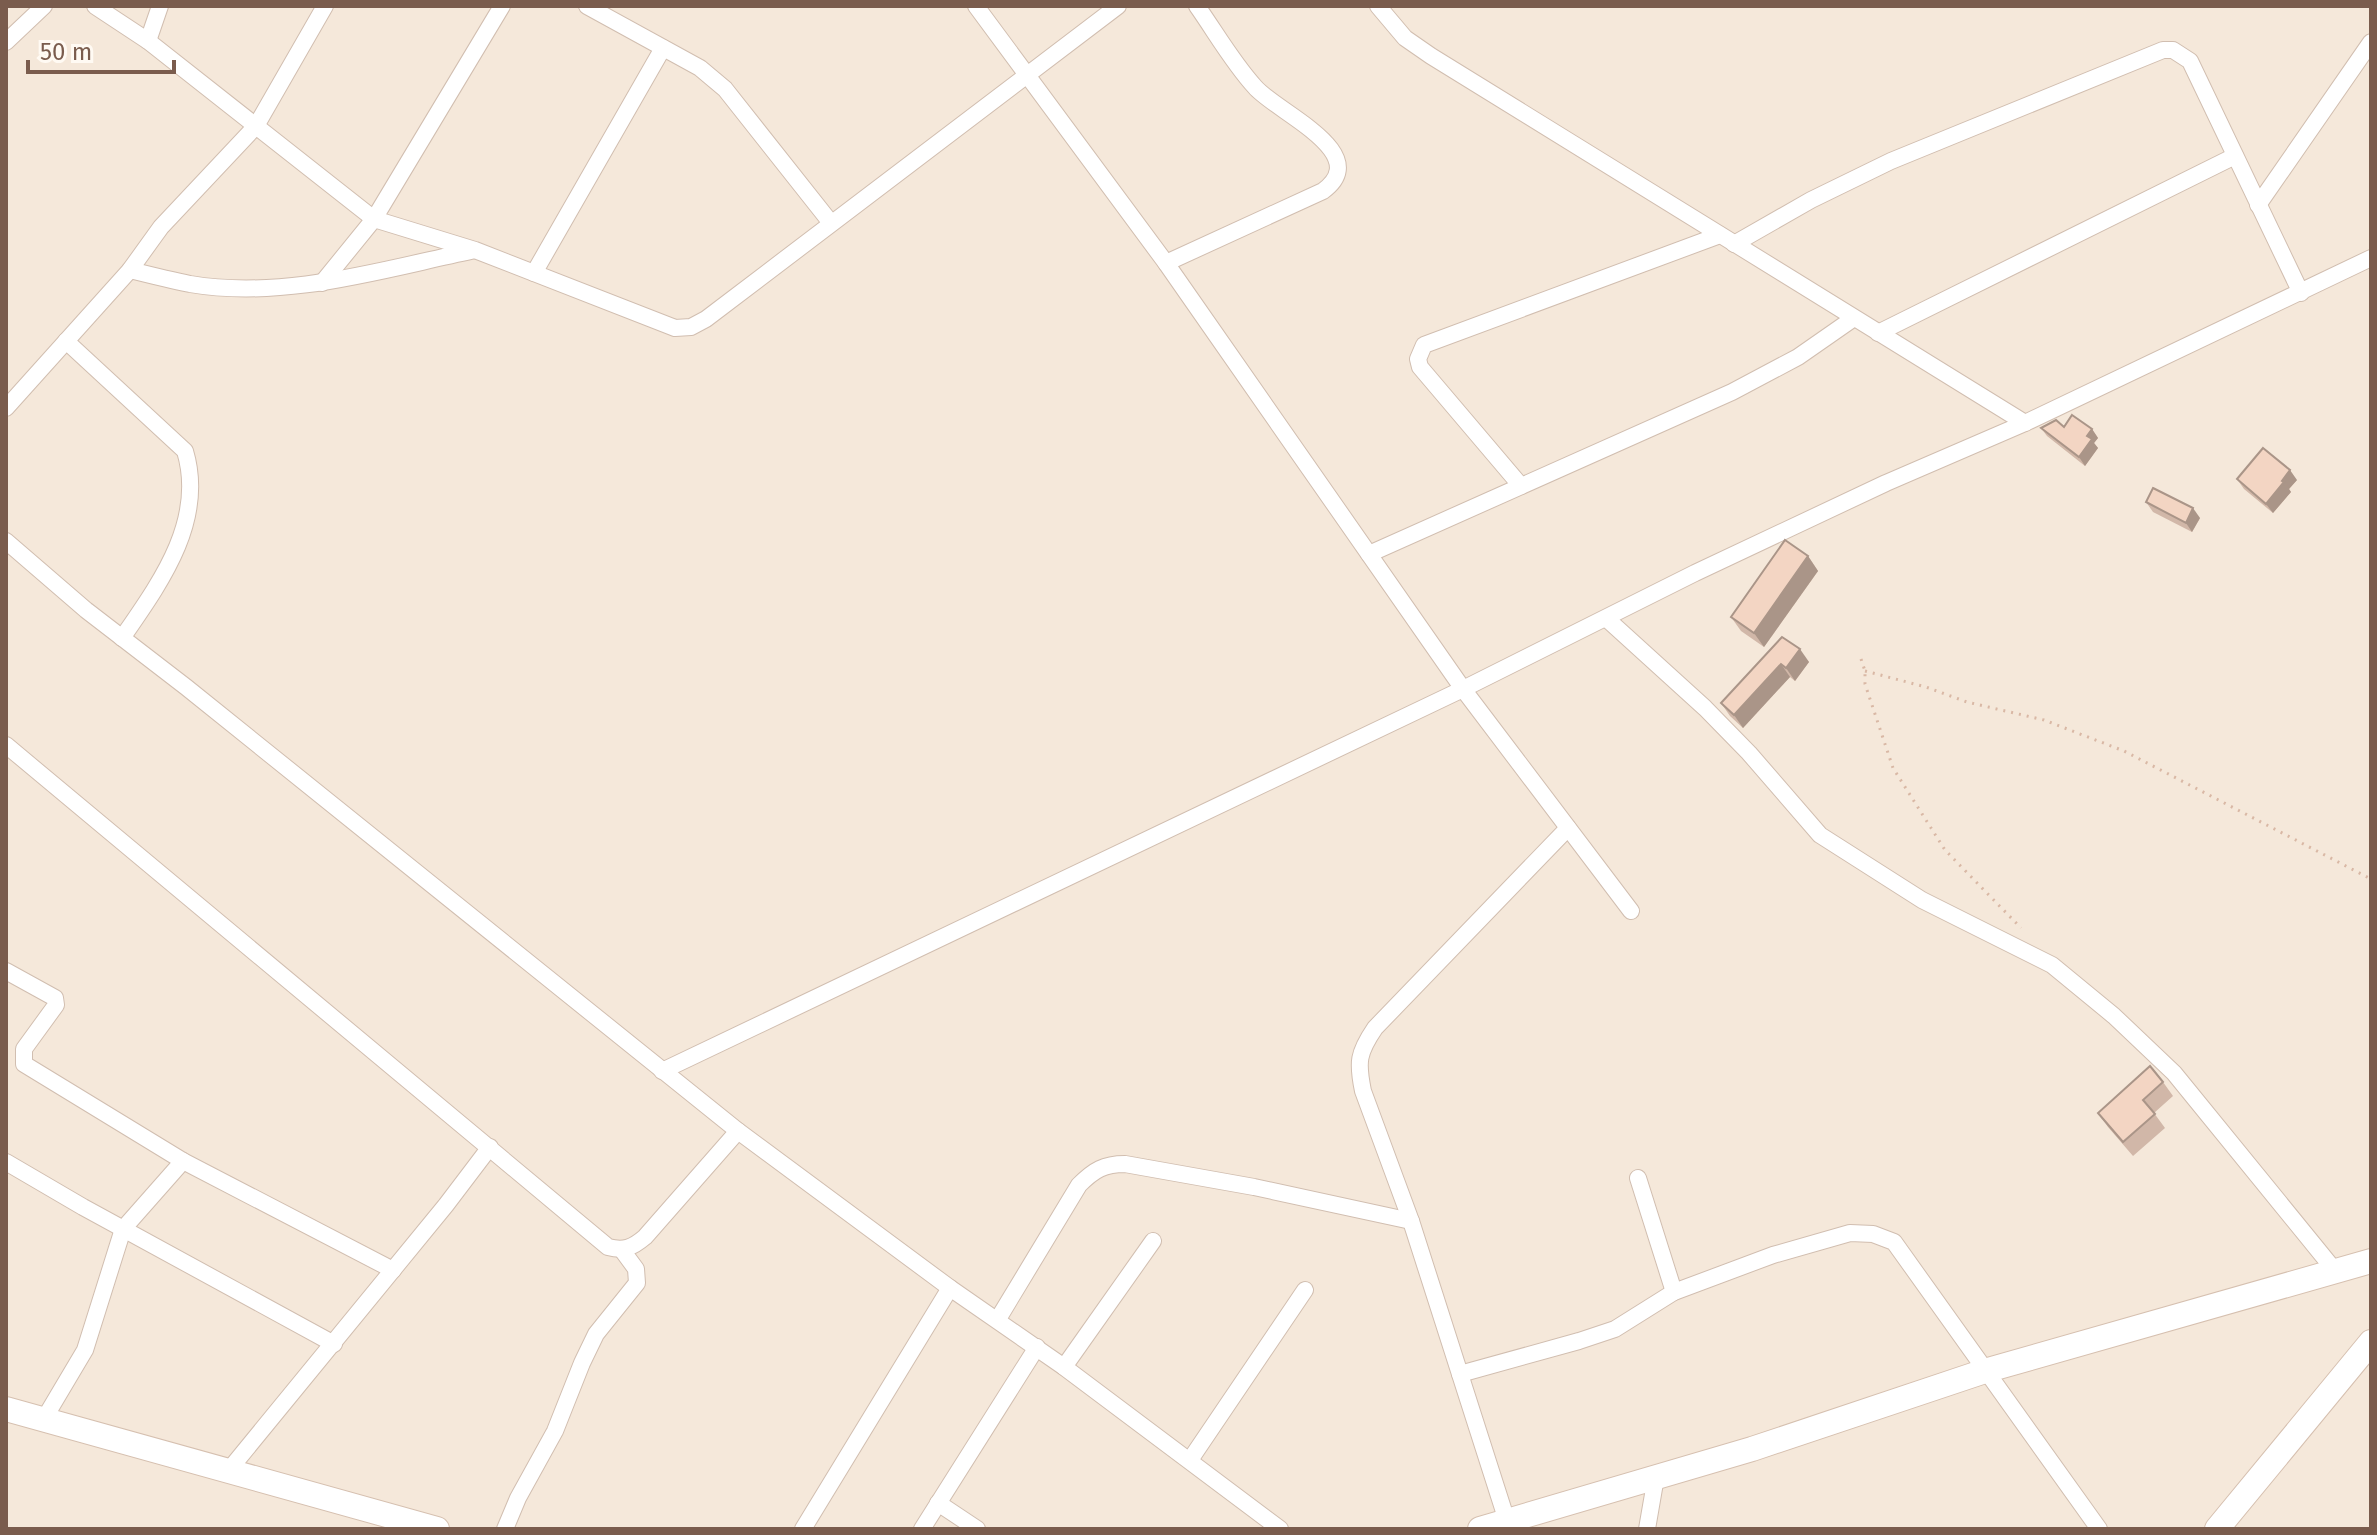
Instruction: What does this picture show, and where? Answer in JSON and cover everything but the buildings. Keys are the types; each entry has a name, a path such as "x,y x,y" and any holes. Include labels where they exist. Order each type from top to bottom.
{"street":[{"path":"6,42 44,6"},
{"path":"95,6 148,41 374,219 475,250 675,328 691,327 706,319 1118,6"},
{"path":"148,41 160,6"},
{"path":"6,408 130,270 161,227 256,126 325,6"},
{"path":"322,283 374,219 502,6"},
{"path":"587,6 700,68 725,89 831,223"},
{"path":"976,6 1166,263 1463,689 1631,911"},
{"path":"1166,263 1323,191 1335,183 1339,172 1336,157 1328,144 1256,89 1197,6"},
{"path":"1378,6 1405,38 1431,56 2025,423"},
{"path":"2258,205 2371,42"},
{"path":"534,273 663,48"},
{"path":"1521,486 1420,367 1418,359 1424,345 1727,239 1891,161 2163,50 2173,50 2190,61 2301,293"},
{"path":"1878,333 2235,156"},
{"path":"130,270 192,284 284,287 322,283 475,250"},
{"path":"662,1071 1463,689 1695,573 1886,483 2025,423 2371,258"},
{"path":"1369,554 1732,392 1798,357 1854,318"},
{"path":"66,341 185,451 191,472 192,491 172,561 162,581 122,638"},
{"path":"6,541 122,638 738,1131 950,1288 1037,1347 1280,1529"},
{"path":"1607,619 1705,708 1749,753 1820,835 1922,900 2052,965 2105,1007 2174,1073 2336,1272"},
{"path":"6,745 608,1247 622,1250 645,1237 738,1131"},
{"path":"1507,1521 1411,1221 1363,1091 1358,1069 1361,1049 1375,1028 1568,828"},
{"path":"6,971 55,998 56,1005 24,1049 24,1064 183,1161 393,1270"},
{"path":"229,1470 334,1344 490,1147"},
{"path":"44,1419 85,1350 123,1229 183,1161"},
{"path":"6,1162 334,1344"},
{"path":"998,1319 1079,1185 1091,1172 1107,1164 1125,1164 1254,1187 1411,1221"},
{"path":"1638,1178 1674,1292"},
{"path":"1460,1374 1615,1329 1674,1292 1786,1251 1850,1233 1873,1234 1894,1242 2099,1529"},
{"path":"1064,1367 1153,1241"},
{"path":"505,1529 518,1498 555,1431 596,1334 637,1283 636,1269 622,1250"},
{"path":"1480,1529 1752,1449 1988,1370 2371,1261"},
{"path":"803,1529 950,1288"},
{"path":"1190,1460 1305,1290"},
{"path":"2217,1529 2371,1342"},
{"path":"922,1529 1037,1347"},
{"path":"6,1409 437,1529"},
{"path":"1647,1529 1656,1477"},
{"path":"938,1503 977,1529"}],"path":[{"path":"1861,659 1865,684 1893,768 1900,780 1945,850 2028,937"},
{"path":"1865,671 1926,687 1967,702 2044,720 2124,751 2371,879"}],"shaded area":[{"path":"6,6 2371,6 2371,1529 6,1529"}]}
